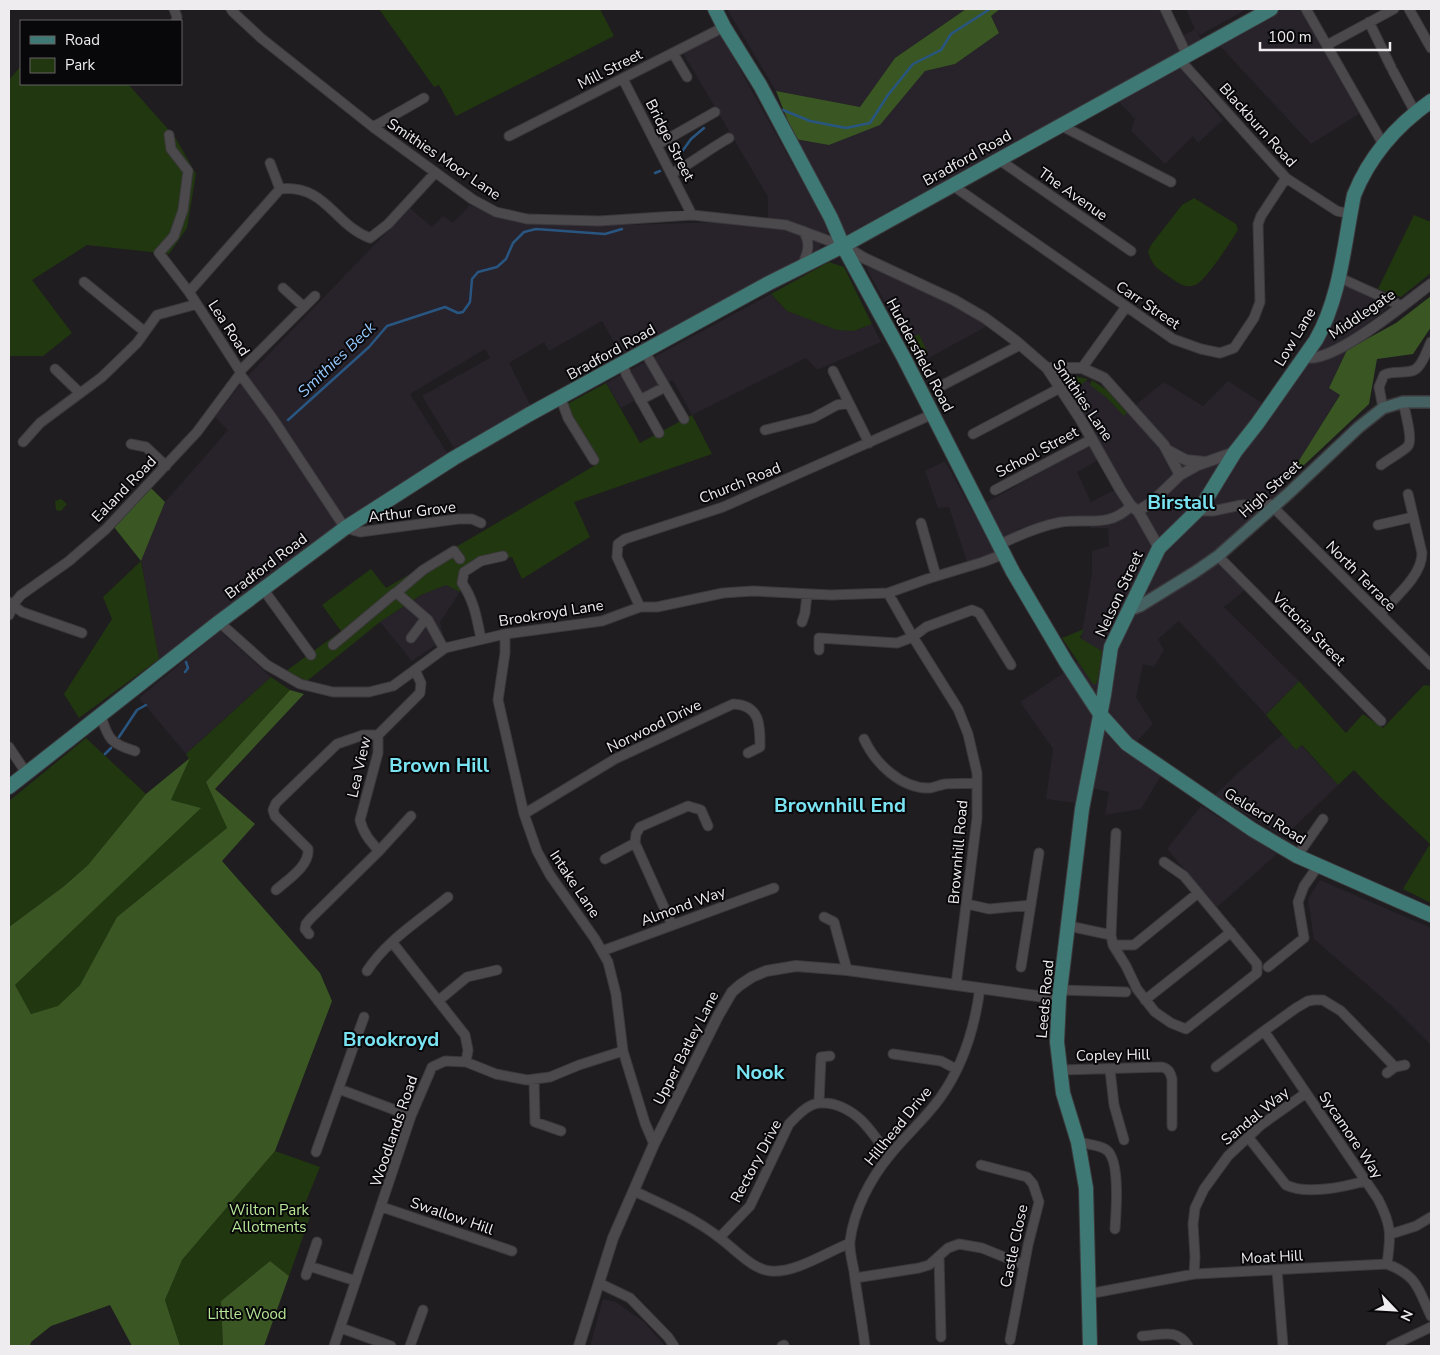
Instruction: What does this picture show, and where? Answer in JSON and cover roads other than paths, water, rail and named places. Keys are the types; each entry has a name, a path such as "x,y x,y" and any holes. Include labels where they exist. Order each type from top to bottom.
{"main road":[{"name":"Huddersfield Road","path":"715,9 760,85 831,218 843,246 933,414 1002,549 1066,662 1100,714"},
{"name":"Bradford Road","path":"9,787 219,622 345,528 454,458 528,415 769,283 843,246 1271,9"},
{"name":"Low Lane","path":"1159,548 1198,511 1235,452 1305,357 1324,326 1333,302 1350,214 1358,186 1372,159 1383,144 1397,128 1431,101"},
{"name":"High Street","path":"1130,606 1135,608 1140,606 1218,556 1359,427 1384,408 1403,402 1431,402"},
{"name":"Nelson Street","path":"1100,714 1111,647 1159,548"},
{"name":"Gelderd Road","path":"1100,714 1127,744 1253,830 1297,856 1431,916"},
{"name":"Leeds Road","path":"1090,1346 1086,1188 1078,1142 1063,1093 1057,1042 1060,994 1082,809 1100,714"}],"street":[{"name":"Smithies Moor Lane","path":"231,9 261,38 373,127 472,199 496,212 527,219 599,221 692,214 786,225 843,246"},
{"name":"Blackburn Road","path":"1166,9 1183,57 1286,178 1336,211 1350,214"},
{"path":"1306,9 1383,144"},
{"path":"1327,45 1394,9"},
{"path":"1409,9 1431,48"},
{"path":"1369,22 1415,112"},
{"name":"Mill Street","path":"509,136 724,27"},
{"path":"673,53 687,77"},
{"name":"Bridge Street","path":"622,79 692,214"},
{"path":"373,127 424,98"},
{"path":"657,145 715,112"},
{"path":"1060,125 1171,182"},
{"name":"Lea Road","path":"169,135 171,149 188,171 183,210 174,236 159,253 190,292 240,373 273,419 345,528"},
{"path":"671,174 695,161 704,152 729,138"},
{"name":"The Avenue","path":"998,159 1131,251"},
{"path":"270,163 280,189"},
{"path":"190,292 280,189 290,188 308,192 320,198 360,235 370,238 388,224 435,173"},
{"name":"Carr Street","path":"952,185 1173,339 1201,349 1220,353 1234,348 1254,318 1260,302 1258,224 1261,216 1286,178"},
{"path":"801,266 809,251 804,231"},
{"name":"Smithies Lane","path":"843,246 864,258 954,300 985,318 1046,368 1092,438 1159,548"},
{"path":"1338,276 1402,306"},
{"path":"84,282 144,332"},
{"name":"Middlegate","path":"1305,357 1310,359 1332,353 1356,339 1431,284"},
{"path":"282,288 303,306"},
{"name":"Ealand Road","path":"9,615 11,604 84,548 166,466 197,432 240,373 303,306 315,296"},
{"path":"23,442 40,423 102,377 137,343 157,315 197,304"},
{"path":"1082,368 1126,307"},
{"path":"1384,408 1379,387 1384,375 1392,371 1413,371 1418,368 1431,342"},
{"path":"943,385 1020,345"},
{"path":"645,352 684,419"},
{"path":"623,364 626,374 659,433"},
{"path":"1046,368 1082,368 1104,378 1166,450 1180,475"},
{"path":"55,369 80,393"},
{"path":"833,371 869,443"},
{"path":"640,400 665,386"},
{"path":"973,434 1060,388"},
{"path":"560,399 568,418 594,460"},
{"path":"1381,465 1407,447 1410,439 1403,402"},
{"path":"765,430 813,418 837,405 849,403"},
{"name":"Church Road","path":"640,606 617,557 618,544 626,539 723,507 933,414"},
{"name":"School Street","path":"995,490 1092,438"},
{"path":"131,444 146,446 166,466"},
{"path":"1166,450 1186,460 1206,462"},
{"path":"1134,509 1152,502 1180,475 1206,462 1235,452"},
{"path":"1380,614 1416,574 1422,562 1422,552 1408,494"},
{"path":"1198,511 1214,511 1250,504 1268,503 1272,506"},
{"name":"North Terrace","path":"1272,506 1431,665"},
{"name":"Brookroyd Lane","path":"219,622 267,665 300,684 333,692 369,692 393,686 444,649 481,639 602,621 640,606 656,607 731,593 753,591 831,595 888,593 983,562 1021,534 1062,522 1110,520 1134,509"},
{"path":"1378,525 1413,517"},
{"name":"Arthur Grove","path":"345,528 360,532 458,519 482,523"},
{"path":"921,523 936,576"},
{"path":"333,645 423,570 454,551 460,559"},
{"path":"481,639 475,610 469,594 462,583 464,572 481,561 503,556"},
{"name":"Victoria Street","path":"1218,556 1381,721"},
{"path":"263,590 311,656"},
{"path":"396,593 426,618 444,649"},
{"name":"Brownhill Road","path":"888,593 958,709 968,734 977,773 977,818 956,985"},
{"path":"802,622 807,594"},
{"path":"11,604 22,612 82,633"},
{"path":"809,638 897,643 913,637 926,627 972,610 979,613 1011,666"},
{"path":"411,638 426,618"},
{"name":"Intake Lane","path":"505,634 505,653 498,700 524,814 538,852 550,875 596,939 608,962 616,994 623,1051 645,1123 654,1144"},
{"path":"819,638 820,650"},
{"name":"Lea View","path":"379,851 362,829 360,820 378,753 378,735 420,693 421,683 415,670"},
{"name":"Norwood Drive","path":"524,814 616,759 733,704 742,704 751,708 760,725 760,747 748,753"},
{"path":"101,716 107,735 119,746 134,751"},
{"path":"276,890 301,867 309,854 308,849 276,816 273,810 276,803 337,744 363,736 378,735"},
{"path":"864,739 869,751 885,769 900,780 930,788 943,784 977,783"},
{"path":"9,748 27,774"},
{"path":"672,925 636,843 636,834 640,827 688,806 701,810 708,826"},
{"path":"309,934 306,924 310,919 379,851 411,816"},
{"path":"1297,856 1323,819"},
{"path":"1116,833 1112,940 1137,989 1145,1000 1155,1012 1171,1023 1186,1029 1257,973 1257,964 1184,876 1164,862"},
{"path":"605,859 636,843"},
{"path":"1021,967 1039,853"},
{"path":"1268,967 1304,938 1298,902 1304,886 1318,866"},
{"name":"Almond Way","path":"602,951 774,888"},
{"path":"1068,926 1134,945 1198,893"},
{"path":"367,972 372,963 392,942 448,897"},
{"path":"967,904 989,909 1031,905"},
{"path":"824,917 834,922 847,970"},
{"path":"1145,1000 1231,932"},
{"path":"392,942 465,1036 468,1050 466,1062"},
{"name":"Upper Batley Lane","path":"579,1346 613,1238 654,1144 718,1016 736,988 752,977 766,971 796,966 847,970 980,988 1060,994"},
{"path":"438,1001 467,977 497,970"},
{"name":"Hillhead Drive","path":"865,1346 850,1243 855,1216 873,1179 890,1154 921,1123 941,1097 956,1070 968,1042 977,1009 980,988"},
{"path":"1060,994 1126,992"},
{"path":"1216,1067 1296,1008 1308,1001 1323,1000 1341,1011 1391,1070 1405,1065"},
{"path":"316,1152 364,1017"},
{"name":"Sycamore Way","path":"1264,1031 1365,1181 1387,1217 1391,1234 1387,1264"},
{"name":"Woodlands Road","path":"334,1346 411,1116 432,1067 445,1061 466,1062 496,1074 527,1080 550,1077 579,1065 623,1051"},
{"path":"893,1054 940,1061 956,1070"},
{"path":"830,1056 820,1056 820,1102 850,1111 862,1120 881,1146 890,1154"},
{"name":"Copley Hill","path":"1061,1070 1110,1070 1153,1067 1167,1069 1172,1080 1172,1126"},
{"path":"1110,1070 1114,1105 1124,1140"},
{"path":"534,1079 535,1122 561,1131"},
{"path":"339,1089 411,1116"},
{"name":"Sandal Way","path":"1194,1274 1193,1224 1195,1208 1199,1198 1228,1156 1261,1125 1306,1093"},
{"name":"Rectory Drive","path":"720,1237 750,1206 789,1124 798,1113 820,1102"},
{"path":"1248,1137 1286,1185 1292,1188 1332,1188 1365,1181"},
{"path":"1078,1142 1105,1149 1111,1156 1117,1198 1115,1229"},
{"name":"Castle Close","path":"981,1165 1027,1178 1033,1184 1038,1202 1010,1340"},
{"path":"634,1191 687,1216 720,1237 758,1267 770,1271 799,1265 850,1243"},
{"name":"Swallow Hill","path":"382,1207 512,1252"},
{"path":"1391,1234 1416,1226 1431,1217"},
{"path":"317,1242 307,1270 356,1281"},
{"path":"855,1278 929,1265 948,1248 960,1244 982,1248 1024,1265"},
{"path":"940,1256 941,1337"},
{"path":"1387,1264 1404,1271 1414,1280 1431,1316"},
{"name":"Moat Hill","path":"1088,1294 1194,1274 1387,1264"},
{"path":"1277,1270 1283,1346"},
{"path":"598,1283 630,1298 668,1337 674,1346"},
{"path":"410,1346 423,1310"},
{"path":"1391,1346 1431,1327"},
{"path":"341,1328 391,1346"},
{"path":"1142,1336 1174,1334 1182,1337 1188,1346"}],"waterway":[{"name":"Smithies Beck","path":"783,110 810,121 846,128 870,123 888,95 913,64 941,50 951,34 990,9"},
{"name":"Smithies Beck","path":"676,160 691,139 704,128"},
{"name":"Smithies Beck","path":"655,173 660,171"},
{"name":"Smithies Beck","path":"288,420 369,347 387,326 445,307 458,313 463,312 470,302 472,279 478,272 497,267 506,259 513,243 524,232 536,229 605,234 622,229"},
{"name":"Smithies Beck","path":"185,672 188,668 186,662"},
{"name":"Smithies Beck","path":"119,737 137,710 146,705"},
{"name":"Smithies Beck","path":"105,754 111,748"}],"district":[{"name":"Birstall","path":"1181,502"},
{"name":"Brown Hill","path":"439,765"},
{"name":"Brownhill End","path":"840,805"},
{"name":"Brookroyd","path":"391,1039"},
{"name":"Nook","path":"760,1072"}],"park label":[{"name":"Wilton Park Allotments","path":"269,1218"},
{"name":"Little Wood","path":"247,1314"}]}
